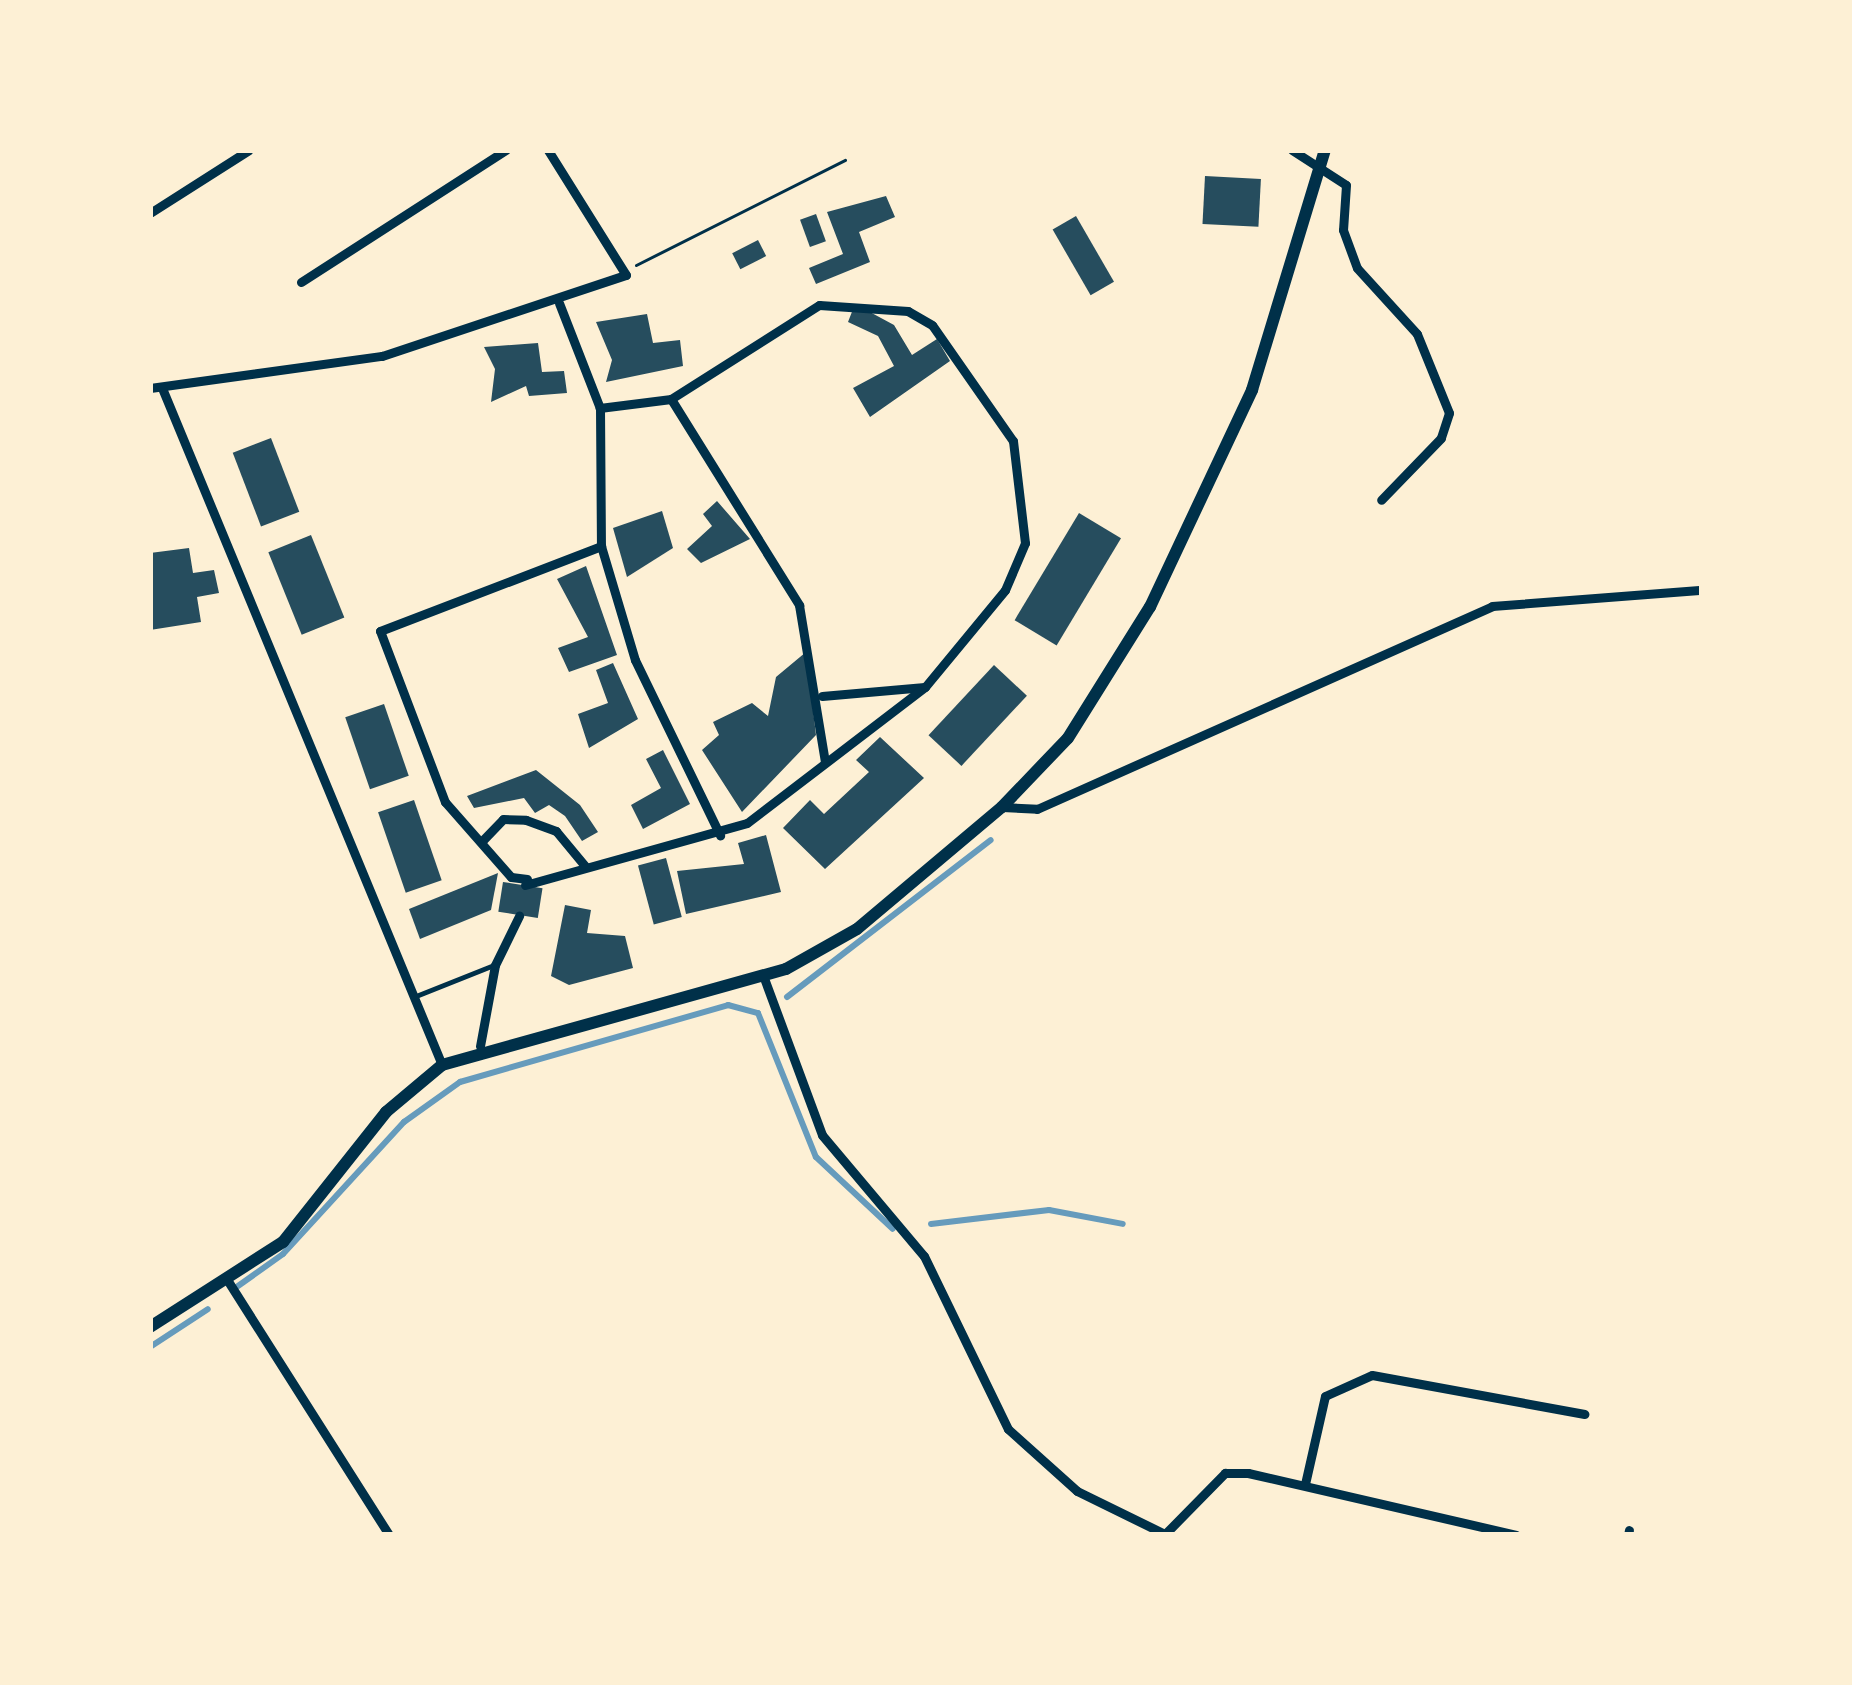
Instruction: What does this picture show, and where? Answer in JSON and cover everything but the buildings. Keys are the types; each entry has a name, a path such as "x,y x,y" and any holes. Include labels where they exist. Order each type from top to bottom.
{"street":[{"path":"150,213 247,150"},
{"path":"301,282 506,150"},
{"path":"442,1065 156,388 382,356 559,303 626,274 548,150"},
{"path":"1292,150 1324,155 1346,184 1343,230 1357,268 1418,334 1449,413 1441,438 1381,500"},
{"path":"150,1327 283,1242 386,1112 442,1065 480,1046 764,978 857,929 1002,807 1068,738 1150,608 1252,390 1324,155"},
{"path":"600,408 671,399 819,305 847,299 932,325 1013,441 1025,544 1005,590 926,687 720,835 526,882 512,878 445,802 380,631 601,546"},
{"path":"559,303 600,408 601,546 635,660 720,835"},
{"path":"671,399 709,473 776,557 822,696 825,762"},
{"path":"1002,807 1037,809 1492,605 1702,590"},
{"path":"822,696 926,687"},
{"path":"482,841 503,819 526,820 556,831 585,866"},
{"path":"480,1046 495,965 520,916"},
{"path":"764,978 822,1135 924,1256 1007,1429 1077,1490 1166,1535 1225,1474 1305,1484 1516,1535"},
{"path":"226,1278 389,1535"},
{"path":"1305,1484 1325,1396 1372,1375 1584,1414"}],"lane":[{"path":"416,996 495,965"}],"path":[{"path":"626,274 647,253 845,160"}],"waterway":[{"path":"787,997 991,840"},
{"path":"238,1286 283,1254 404,1122 460,1082 728,1005 758,1013 816,1157 893,1229"},
{"path":"931,1224 1049,1210 1123,1224"},
{"path":"150,1347 208,1309"}]}
